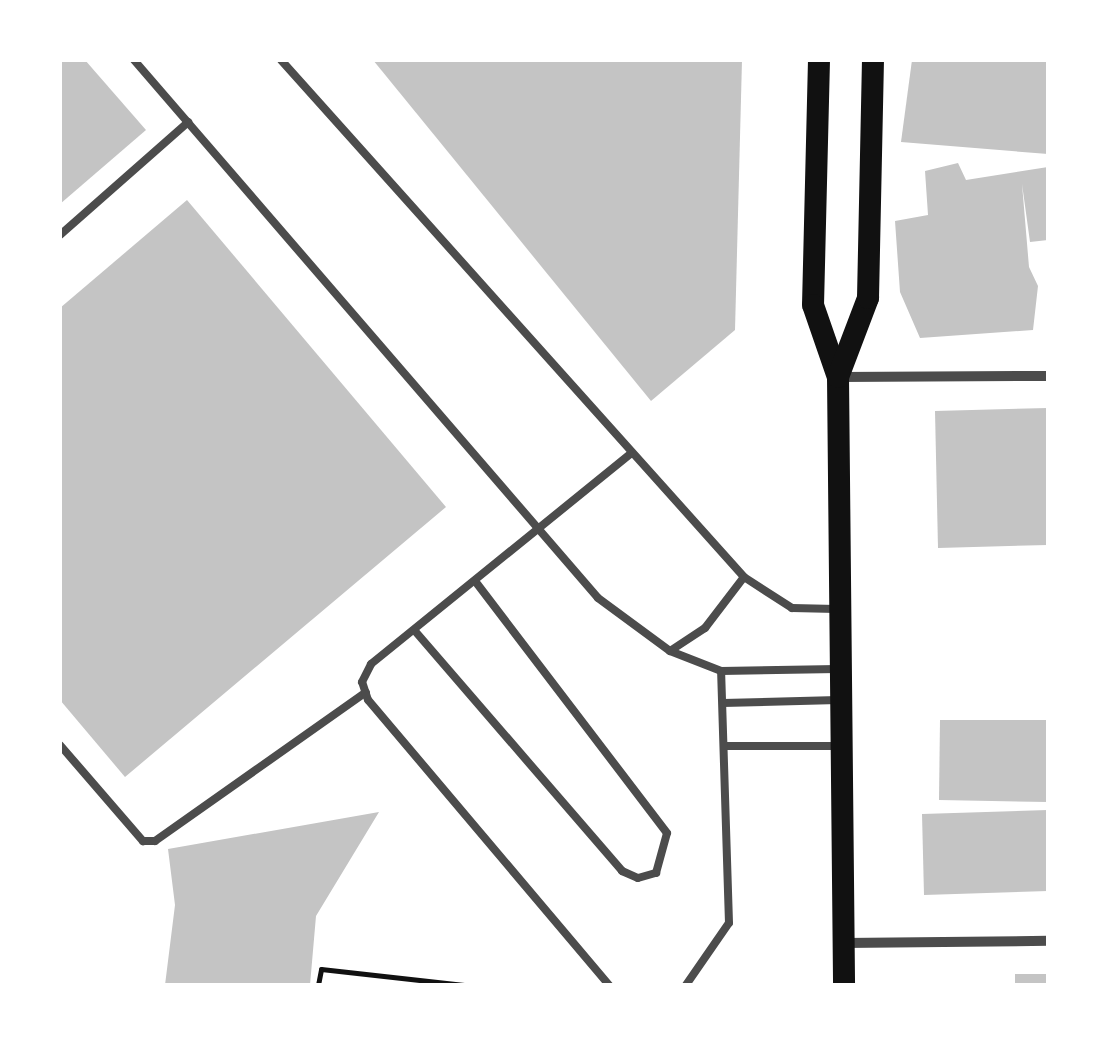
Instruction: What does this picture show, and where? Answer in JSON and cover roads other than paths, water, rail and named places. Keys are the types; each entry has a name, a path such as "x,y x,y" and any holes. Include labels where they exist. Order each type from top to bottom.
{"main road":[{"path":"818,60 814,305 838,377 844,985"},
{"path":"838,377 868,298 873,60"}],"street":[{"path":"838,377 1048,376"},
{"path":"844,943 1048,941"}],"lane":[{"path":"134,60 598,598 670,651 721,671 841,669"},
{"path":"281,60 744,578 792,608 840,608"},
{"path":"60,234 188,122"},
{"path":"609,985 366,692 362,682 371,664 477,584 630,454"},
{"path":"670,651 706,628 744,578"},
{"path":"415,631 622,872 638,878 656,873 667,833 477,584"},
{"path":"686,985 729,923 721,671"},
{"path":"60,745 143,841 155,841 366,692"},
{"path":"722,703 842,700"},
{"path":"725,746 842,746"}]}
